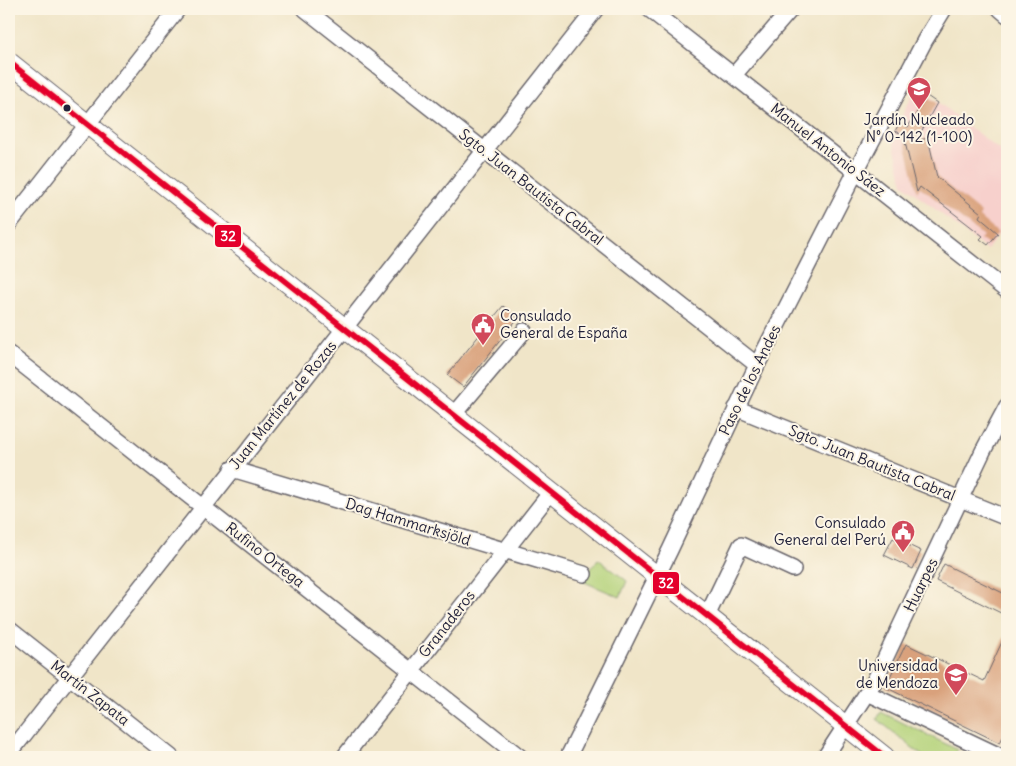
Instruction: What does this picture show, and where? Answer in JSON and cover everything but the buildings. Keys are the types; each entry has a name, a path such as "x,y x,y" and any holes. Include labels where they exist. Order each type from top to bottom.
{"main road":[{"path":"9,62 885,757"}],"street":[{"path":"9,224 178,9"},
{"name":"Sgto. Juan Bautista Cabral","path":"305,9 757,365"},
{"name":"Juan Martínez de Rozas","path":"9,754 202,506 596,9"},
{"name":"Manuel Antonio Sáez","path":"649,9 1007,290"},
{"path":"734,75 790,9"},
{"name":"Paso de los Andes","path":"568,757 757,365 856,171 925,40 944,9"},
{"path":"1000,9 1007,15"},
{"path":"453,415 524,331"},
{"name":"Rufino Ortega","path":"9,354 520,757"},
{"name":"Huarpes","path":"825,757 867,693 1007,406"},
{"name":"Sgto. Juan Bautista Cabral","path":"736,408 1007,518"},
{"name":"Dag Hammarksjöld","path":"232,469 584,574"},
{"name":"Granaderos","path":"344,757 551,492"},
{"path":"707,616 740,546 794,570"},
{"name":"Martín Zapata","path":"9,629 171,757"},
{"path":"867,693 1002,757"}],"shaded area":[{"path":"917,86 1007,156 1007,223 987,250 903,184 892,136"}],"green space":[{"path":"598,559 627,581 620,597 582,581"},
{"path":"881,712 958,750 953,757 924,757 877,719"}],"transit line":[{"name":"32","path":"9,62 885,757"}],"place":[{"name":"Jardín Nucleado N° 0-142 (1-100)","path":"919,110"},
{"name":"Consulado General de España","path":"483,346"},
{"name":"Consulado General del Perú","path":"903,553"},
{"name":"Universidad de Mendoza","path":"956,696"}]}
